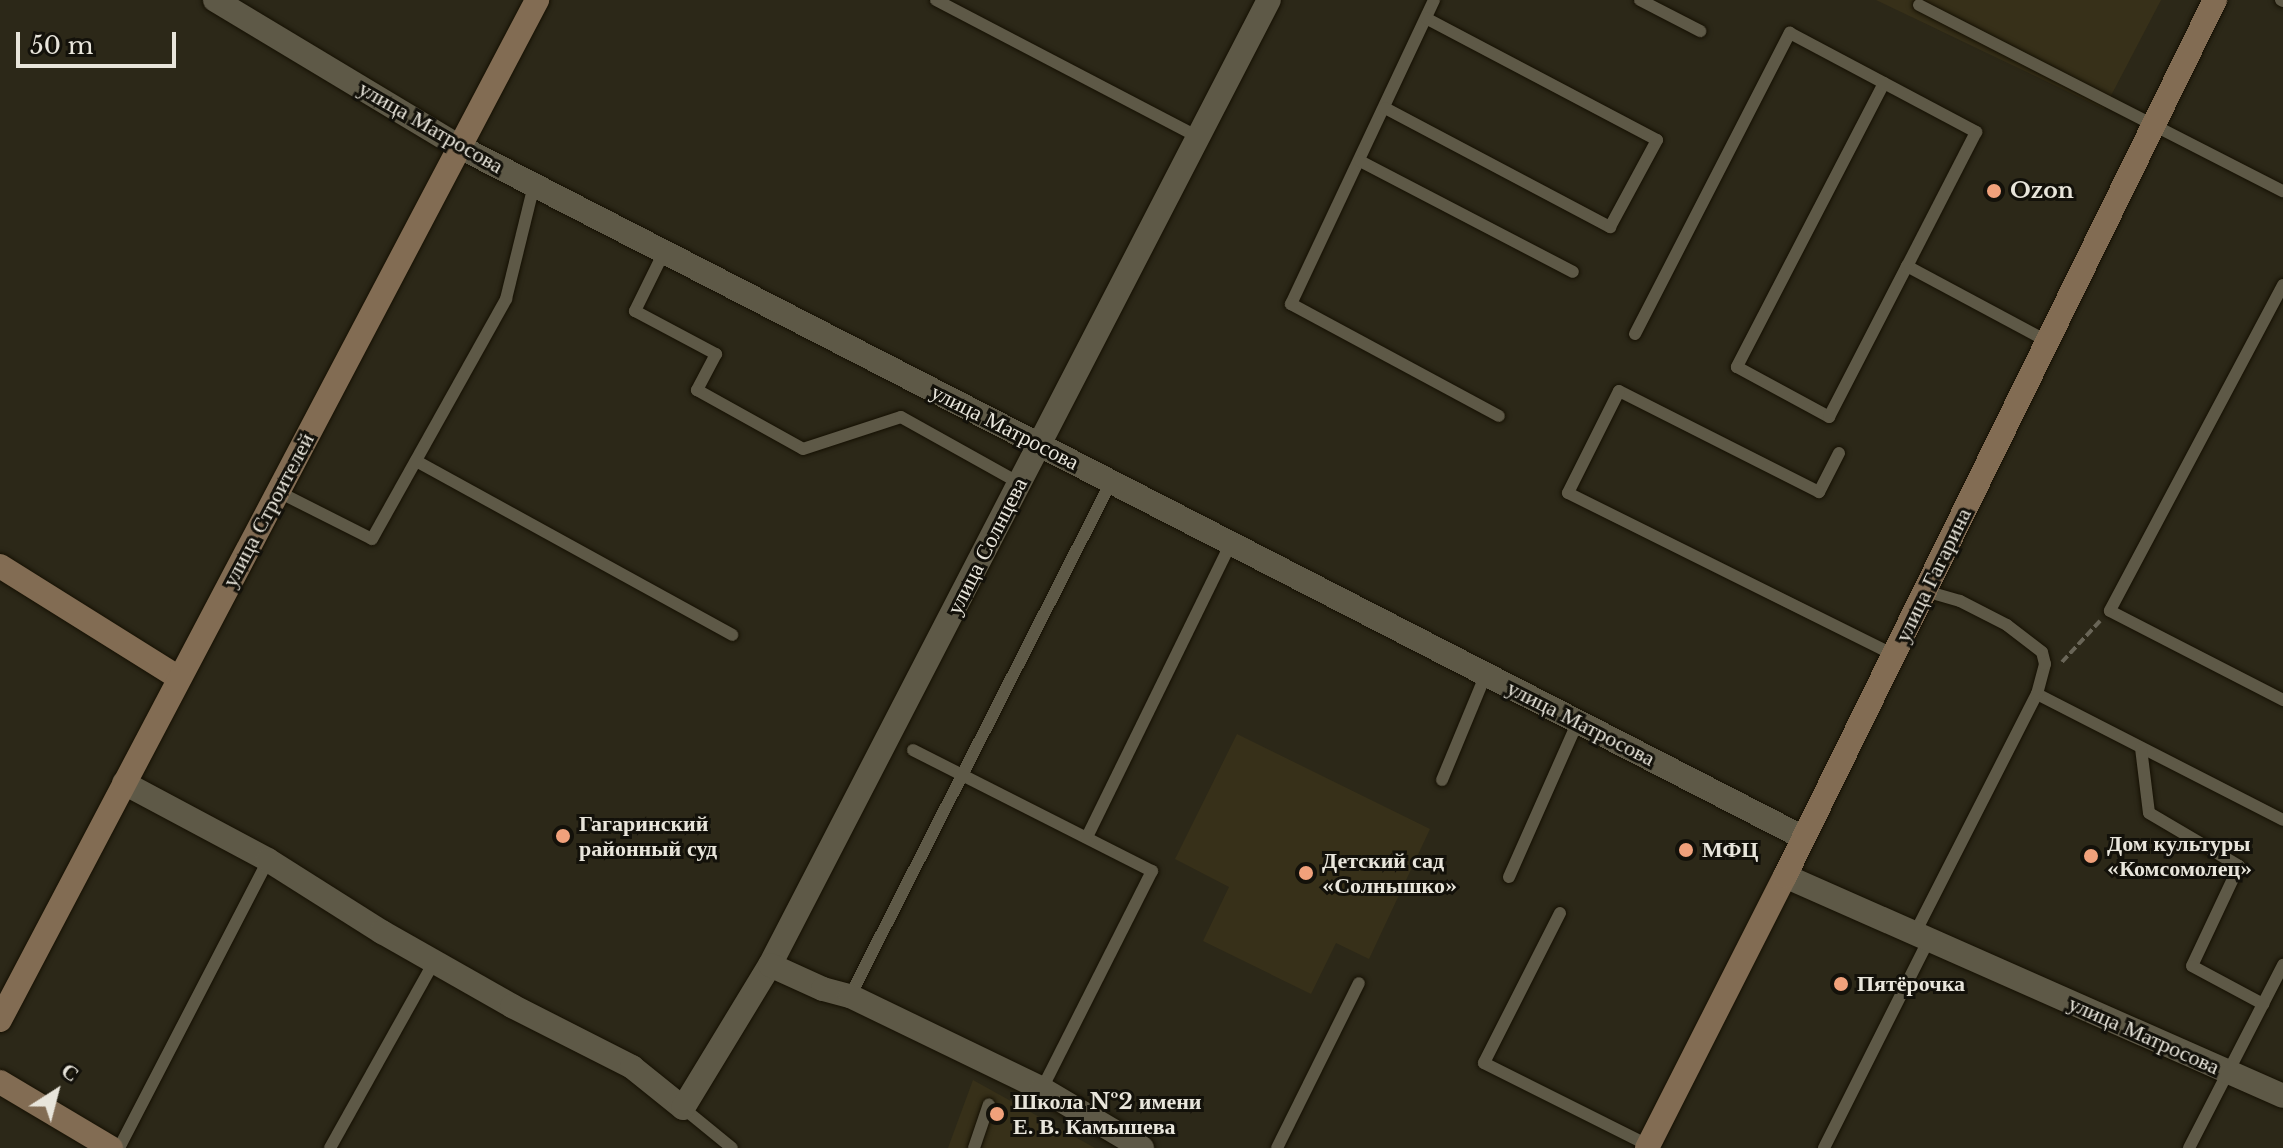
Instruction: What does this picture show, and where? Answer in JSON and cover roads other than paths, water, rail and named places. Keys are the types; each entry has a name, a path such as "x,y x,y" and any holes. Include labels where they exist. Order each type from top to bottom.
{"main road":[{"name":"улица Строителей","path":"0,1020 537,0"},
{"name":"улица Гагарина","path":"1648,1147 1895,655 2215,0"},
{"path":"0,566 179,678"},
{"path":"0,1082 111,1148"}],"street":[{"name":"улица Матросова","path":"215,0 460,147 1804,838"},
{"name":"улица Солнцева","path":"683,1108 770,965 1269,0"},
{"path":"124,783 268,860 434,962 632,1067 683,1108"},
{"name":"улица Матросова","path":"1785,876 2283,1096"},
{"path":"770,965 823,989 850,996 1042,1089 1142,1148"}],"lane":[{"path":"936,0 1198,137"},
{"path":"1434,0 1291,304 1499,416"},
{"path":"1640,0 1700,31"},
{"path":"1919,5 2283,191"},
{"path":"1385,108 1610,227 1657,140 1426,18"},
{"path":"1635,334 1790,33 1884,83 1976,132 1829,417 1737,367 1884,83"},
{"path":"1360,161 1573,272"},
{"path":"277,491 372,539 506,299 534,185"},
{"path":"664,252 635,311 716,354 697,390 803,449 901,417 1019,483"},
{"path":"1907,266 2047,341"},
{"path":"2283,285 2110,611 2283,700"},
{"path":"1839,453 1819,492 1619,391 1568,493 1895,655"},
{"path":"416,461 732,635"},
{"path":"850,996 1111,482"},
{"path":"1087,837 1231,543"},
{"path":"1824,1148 2039,689 2045,664 2042,652 2029,640 1973,607 1925,591"},
{"path":"1442,780 1486,674"},
{"path":"2039,689 2141,748 2283,820"},
{"path":"1509,877 1578,721"},
{"path":"2141,748 2149,813 2239,866 2192,966 2263,1004"},
{"path":"913,750 1152,871 1042,1089"},
{"path":"119,1148 268,860"},
{"path":"1560,913 1484,1063 1648,1147"},
{"path":"330,1148 434,962"},
{"path":"2189,1148 2283,965"},
{"path":"1277,1148 1359,983"},
{"path":"974,1148 989,1104"},
{"path":"683,1108 732,1148"}],"place":[{"name":"Ozon","path":"1994,191"},
{"name":"Гагаринский районный суд","path":"563,836"},
{"name":"МФЦ","path":"1686,850"},
{"name":"Дом культуры «Комсомолец»","path":"2091,856"},
{"name":"Детский сад «Солнышко»","path":"1306,873"},
{"name":"Пятёрочка","path":"1841,984"},
{"name":"Школа №2 имени Е. В. Камышева","path":"997,1114"}]}
